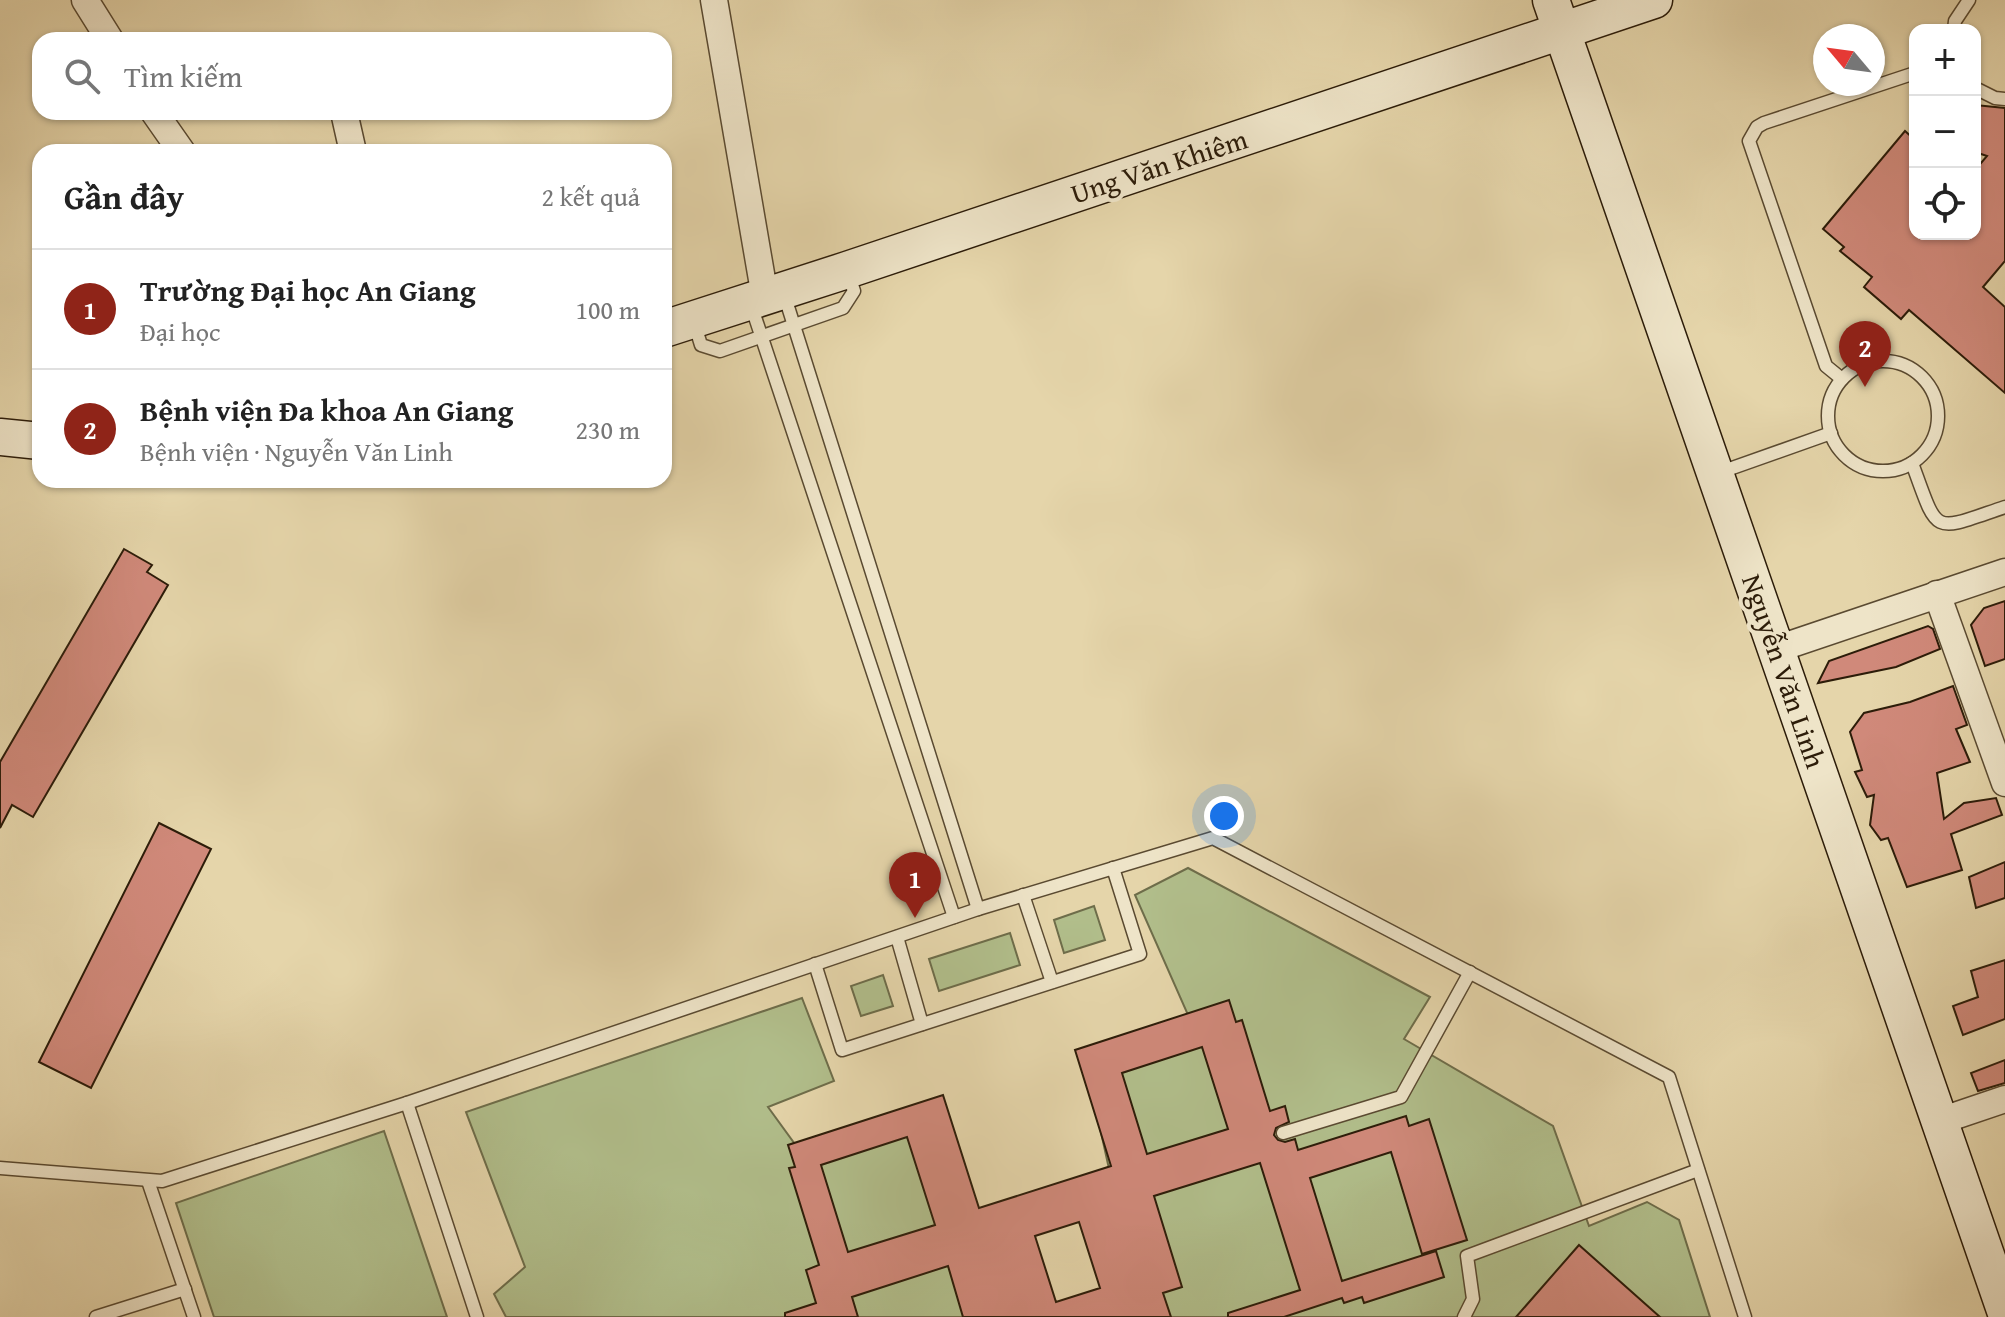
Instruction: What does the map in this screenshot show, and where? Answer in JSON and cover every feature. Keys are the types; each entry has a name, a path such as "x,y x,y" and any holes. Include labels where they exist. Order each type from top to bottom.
{"street":[{"path":"85,0 105,32"},
{"path":"714,0 766,296"},
{"name":"Ung Văn Khiêm","path":"679,324 847,270 1556,16 1654,0"},
{"name":"Nguyễn Văn Linh","path":"1556,16 2005,1310"},
{"path":"160,120 176,144"},
{"path":"346,120 351,144"},
{"path":"0,437 32,440"},
{"path":"1777,649 2005,572"},
{"path":"1937,594 1995,727 2005,783"},
{"path":"1940,1121 2005,1099"}],"lane":[{"path":"1955,24 1969,0"},
{"path":"1842,379 1826,366 1749,141 1757,127 1764,123 1909,75"},
{"path":"1981,91 2005,99"},
{"path":"679,324 701,345 720,351 843,308 854,291 847,270"},
{"path":"766,296 794,325 978,909"},
{"path":"766,296 761,337 954,917"},
{"path":"1875,361 1894,361 1911,368 1926,380 1935,396 1939,415 1935,434 1926,450 1912,463 1897,470 1864,468 1849,460 1838,448 1831,433 1828,414 1832,396 1842,379 1856,367 1875,361"},
{"path":"1715,474 1831,433"},
{"path":"1912,463 1931,515 1939,523 1951,525 2005,507"},
{"path":"0,1168 162,1181 407,1103 978,909 1213,838 1669,1077 1745,1317"},
{"path":"815,964 842,1050 1140,954 1113,868"},
{"path":"1023,895 1052,982"},
{"path":"897,937 922,1024"},
{"path":"1283,1133 1401,1097 1470,972"},
{"path":"407,1103 477,1317"},
{"path":"1464,1317 1473,1299 1467,1256 1698,1170"},
{"path":"148,1181 194,1317"},
{"path":"96,1317 185,1289"}],"green space":[{"path":"1188,868 1430,997 1404,1039 1553,1126 1589,1226 1647,1202 1679,1220 1710,1317 1148,1317 1137,1296 1087,1069 1196,1033 1135,895"},
{"path":"1094,906 1105,940 1064,953 1054,920"},
{"path":"1010,933 1020,965 939,991 929,959"},
{"path":"883,975 893,1006 861,1016 851,986"},
{"path":"802,998 834,1081 768,1107 800,1151 917,1109 1026,1317 506,1317 494,1294 525,1267 466,1112"},
{"path":"384,1131 447,1317 214,1317 176,1203"}],"building":[{"path":"1981,106 2005,108 2005,261 1983,287 2005,307 2005,393 1909,310 1901,319 1864,287 1872,277 1840,251 1844,247 1823,229 1905,131 1909,135 1909,240 1981,240 1981,163 1987,156 1981,154"},
{"path":"124,549 152,565 147,572 168,585 33,817 12,805 0,828 0,762"},
{"path":"2005,601 2005,659 1985,666 1971,625 1984,608"},
{"path":"1928,626 1933,629 1940,649 1896,667 1818,683 1829,661"},
{"path":"1953,686 1967,725 1956,729 1970,762 1937,773 1944,819 1964,803 1996,798 2002,815 1951,834 1962,870 1907,887 1888,838 1881,840 1870,825 1874,795 1867,797 1855,772 1862,770 1850,732 1864,713 1910,702"},
{"path":"159,823 211,849 91,1088 39,1062"},
{"path":"2005,862 2005,898 1976,908 1969,877"},
{"path":"2005,960 2005,1019 1963,1035 1953,1006 1978,997 1971,971"},
{"path":"1229,1000 1236,1022 1242,1020 1270,1111 1285,1106 1289,1122 1276,1128 1274,1135 1278,1140 1285,1142 1295,1139 1298,1150 1406,1116 1409,1126 1429,1119 1467,1240 1422,1254 1391,1152 1310,1178 1342,1281 1436,1251 1444,1277 1364,1303 1362,1297 1344,1303 1342,1298 1284,1317 1228,1317 1228,1313 1300,1290 1260,1163 1154,1196 1182,1287 1163,1293 1171,1317 963,1317 948,1266 852,1297 858,1317 785,1317 785,1313 816,1303 806,1270 819,1265 789,1168 795,1167 788,1145 943,1095 979,1208 1111,1166 1075,1050","holes":["1202,1047 1228,1129 1147,1154 1122,1073","907,1137 935,1225 848,1252 821,1165","1079,1222 1100,1288 1056,1302 1035,1236"]},
{"path":"2005,1060 2005,1083 1978,1091 1971,1073"},
{"path":"1579,1245 1660,1317 1516,1317"}],"place":[{"name":"Bệnh viện Đa khoa An Giang","path":"1865,387"},
{"name":"Trường Đại học An Giang","path":"915,918"}]}
